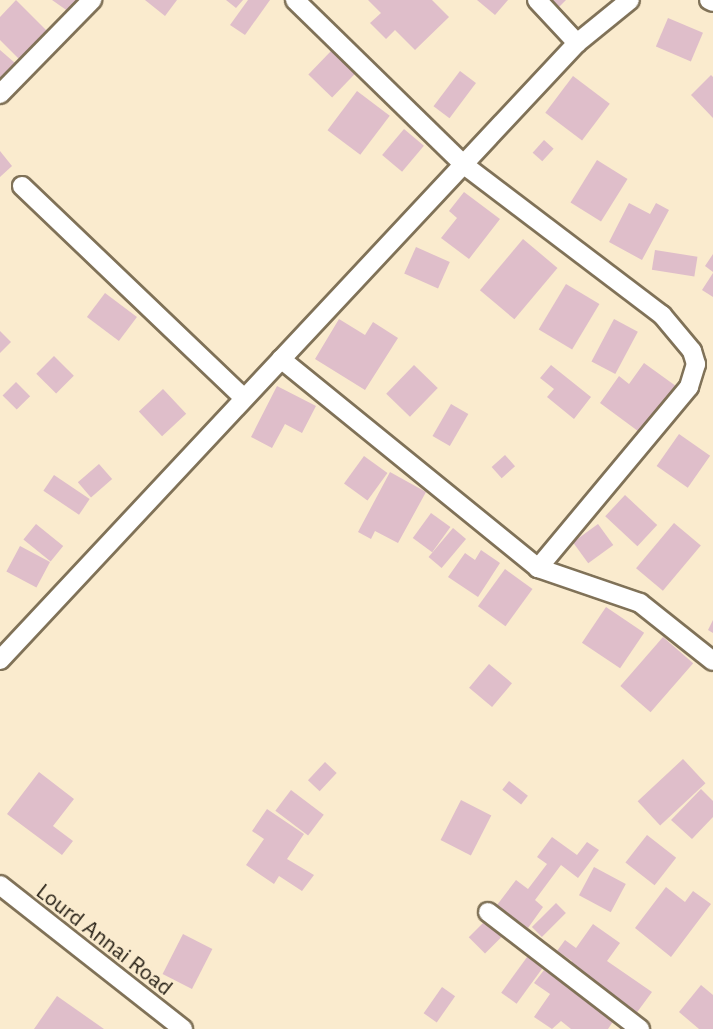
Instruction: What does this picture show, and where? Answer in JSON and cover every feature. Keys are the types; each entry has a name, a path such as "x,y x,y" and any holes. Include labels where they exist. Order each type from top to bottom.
{"street":[{"path":"0,94 92,0"},
{"path":"295,0 463,164 662,315 684,338 696,364 689,387 538,568"},
{"path":"537,0 577,43"},
{"path":"0,660 577,43 630,0"},
{"path":"22,186 244,398"},
{"path":"281,359 538,568 640,603 713,661"},
{"name":"Lourd Annai Road","path":"0,885 183,1029"},
{"path":"488,912 640,1029"}],"building":[{"path":"16,0 54,38 26,66 0,40 0,17"},
{"path":"52,0 82,0 72,14"},
{"path":"145,0 177,0 165,16"},
{"path":"226,0 243,0 236,8"},
{"path":"248,0 270,0 245,35 230,25"},
{"path":"368,0 432,0 449,17 415,50 395,30 386,39 370,23 381,13"},
{"path":"477,0 508,0 495,15"},
{"path":"550,0 566,0 558,8"},
{"path":"668,18 703,33 691,61 656,47"},
{"path":"0,50 22,69 7,86 0,79"},
{"path":"332,50 356,73 332,97 308,74"},
{"path":"460,71 476,83 449,118 434,106"},
{"path":"711,75 713,77 713,118 691,95"},
{"path":"573,76 610,104 582,140 545,113"},
{"path":"357,91 390,116 360,155 328,130"},
{"path":"404,129 424,146 402,172 382,155"},
{"path":"544,140 554,149 542,161 533,153"},
{"path":"0,151 12,166 0,177"},
{"path":"597,160 628,179 601,221 571,202"},
{"path":"464,192 500,219 469,259 441,238 457,218 449,211"},
{"path":"629,203 650,214 656,203 669,210 642,260 609,242"},
{"path":"523,239 557,268 514,319 480,290"},
{"path":"416,247 450,262 438,289 404,273"},
{"path":"655,250 697,257 694,276 652,270"},
{"path":"713,254 713,272 705,266"},
{"path":"713,273 713,297 702,290"},
{"path":"566,284 599,304 572,350 539,329"},
{"path":"105,293 137,317 119,341 87,317"},
{"path":"339,319 365,335 373,322 398,338 365,390 315,359"},
{"path":"614,319 638,332 615,374 591,361"},
{"path":"0,331 11,342 0,353"},
{"path":"54,356 74,376 56,393 36,374"},
{"path":"644,363 680,389 646,437 600,403 619,376 629,384"},
{"path":"414,365 438,388 410,417 386,394"},
{"path":"551,365 591,397 574,419 547,397 554,389 540,378"},
{"path":"16,382 30,396 17,410 3,395"},
{"path":"277,386 316,406 302,433 285,424 272,448 251,437"},
{"path":"163,389 186,414 162,436 139,412"},
{"path":"451,404 468,414 450,446 432,436"},
{"path":"679,434 710,456 688,488 657,466"},
{"path":"505,455 515,466 502,478 492,467"},
{"path":"364,456 387,473 367,501 344,484"},
{"path":"99,464 112,479 91,497 78,482"},
{"path":"390,472 426,492 398,543 375,531 371,539 358,532"},
{"path":"54,475 90,499 79,515 43,491"},
{"path":"625,495 657,525 637,546 605,516"},
{"path":"431,513 450,527 432,552 413,538"},
{"path":"674,523 701,545 663,591 636,568"},
{"path":"36,524 63,546 51,562 23,540"},
{"path":"598,524 613,545 588,563 573,542"},
{"path":"453,528 466,539 442,568 429,557"},
{"path":"20,546 50,562 36,588 6,572"},
{"path":"481,550 500,563 478,597 448,577 465,553 475,560"},
{"path":"505,569 533,589 505,626 478,606"},
{"path":"606,607 644,633 620,668 582,643"},
{"path":"713,620 713,633 708,630"},
{"path":"663,637 693,663 651,712 620,686"},
{"path":"489,664 512,683 492,707 469,688"},
{"path":"683,759 706,783 660,825 638,801"},
{"path":"325,762 337,773 320,791 308,780"},
{"path":"39,772 74,799 53,826 73,841 62,855 7,814"},
{"path":"509,781 528,796 521,804 502,790"},
{"path":"701,789 713,801 713,817 692,839 671,820"},
{"path":"291,790 324,815 308,835 275,811"},
{"path":"461,800 491,815 471,856 441,840"},
{"path":"267,809 304,834 287,859 314,875 302,891 279,876 274,884 246,865 264,839 252,831"},
{"path":"647,835 676,858 655,885 625,863"},
{"path":"552,837 577,855 587,842 599,850 578,878 561,865 535,900 543,907 528,928 497,905 516,880 528,889 547,864 537,857"},
{"path":"594,867 626,884 611,912 579,895"},
{"path":"666,887 685,902 693,891 711,904 671,957 635,928"},
{"path":"556,903 566,913 542,937 532,927"},
{"path":"485,921 501,937 485,954 469,937"},
{"path":"593,924 620,943 607,961 652,992 635,1015 568,968 572,961 557,951 565,940 576,948"},
{"path":"183,934 212,949 192,989 163,974"},
{"path":"530,953 545,964 517,1004 501,993"},
{"path":"544,970 614,1020 608,1029 571,1029 561,1021 552,1029 534,1017 550,994 534,983"},
{"path":"701,985 713,995 713,1029 699,1029 679,1012"},
{"path":"442,987 455,996 437,1022 424,1013"},
{"path":"57,996 104,1029 34,1029"}]}
